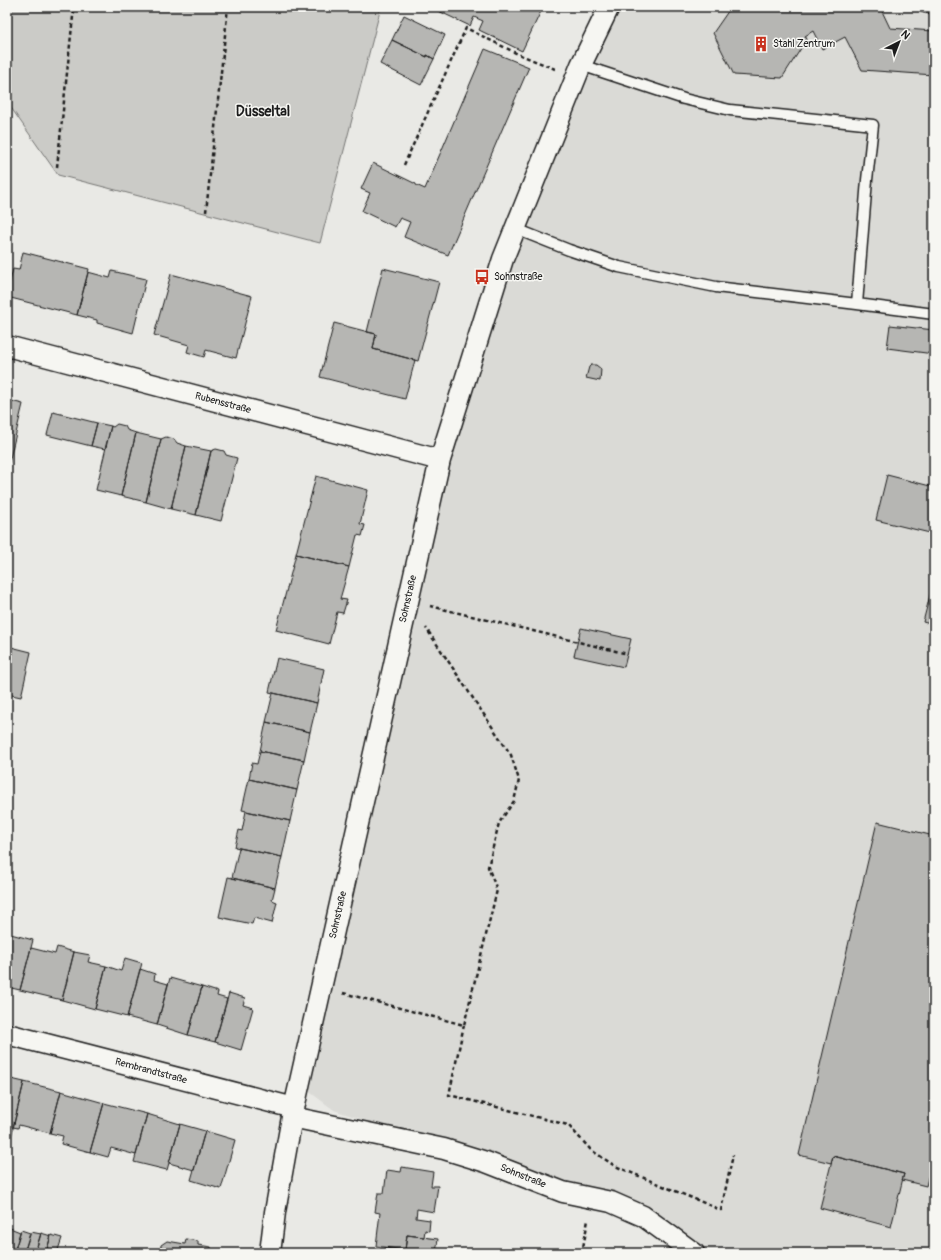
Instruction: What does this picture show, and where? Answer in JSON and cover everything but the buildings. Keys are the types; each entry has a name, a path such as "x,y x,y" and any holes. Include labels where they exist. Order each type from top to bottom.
{"street":[{"name":"Sohnstraße","path":"270,1253 293,1113 440,460 488,312 494,287 578,72 609,7"},
{"name":"Rubensstraße","path":"7,346 440,460"},
{"name":"Rembrandtstraße","path":"7,1034 293,1113"},
{"name":"Sohnstraße","path":"293,1113 444,1149 486,1162 563,1192 611,1202 644,1216 694,1253"}],"lane":[{"path":"925,7 934,8"},
{"path":"578,72 730,110 873,125 857,304"},
{"path":"516,229 619,267 716,286 934,314"}],"path":[{"path":"57,167 74,7"},
{"path":"206,212 228,7"},
{"path":"404,165 466,28 518,54 578,72"},
{"path":"408,601 628,654"},
{"path":"408,601 511,755 519,780 514,801 499,824 488,867 498,890 464,1025 449,1095 568,1125 591,1150 615,1166 721,1210 733,1155"},
{"path":"322,988 464,1025"},
{"path":"582,1253 591,1198"}],"shaded area":[{"path":"7,7 381,7 320,243 58,175 7,102"},
{"path":"607,7 934,7 934,1253 715,1253 575,1191 334,1110 307,1090 449,460 497,284"}],"place":[{"name":"Stahl Zentrum","path":"761,44"},
{"name":"Sohnstraße","path":"482,277"}],"district":[{"name":"Düsseltal","path":"263,111"}]}
